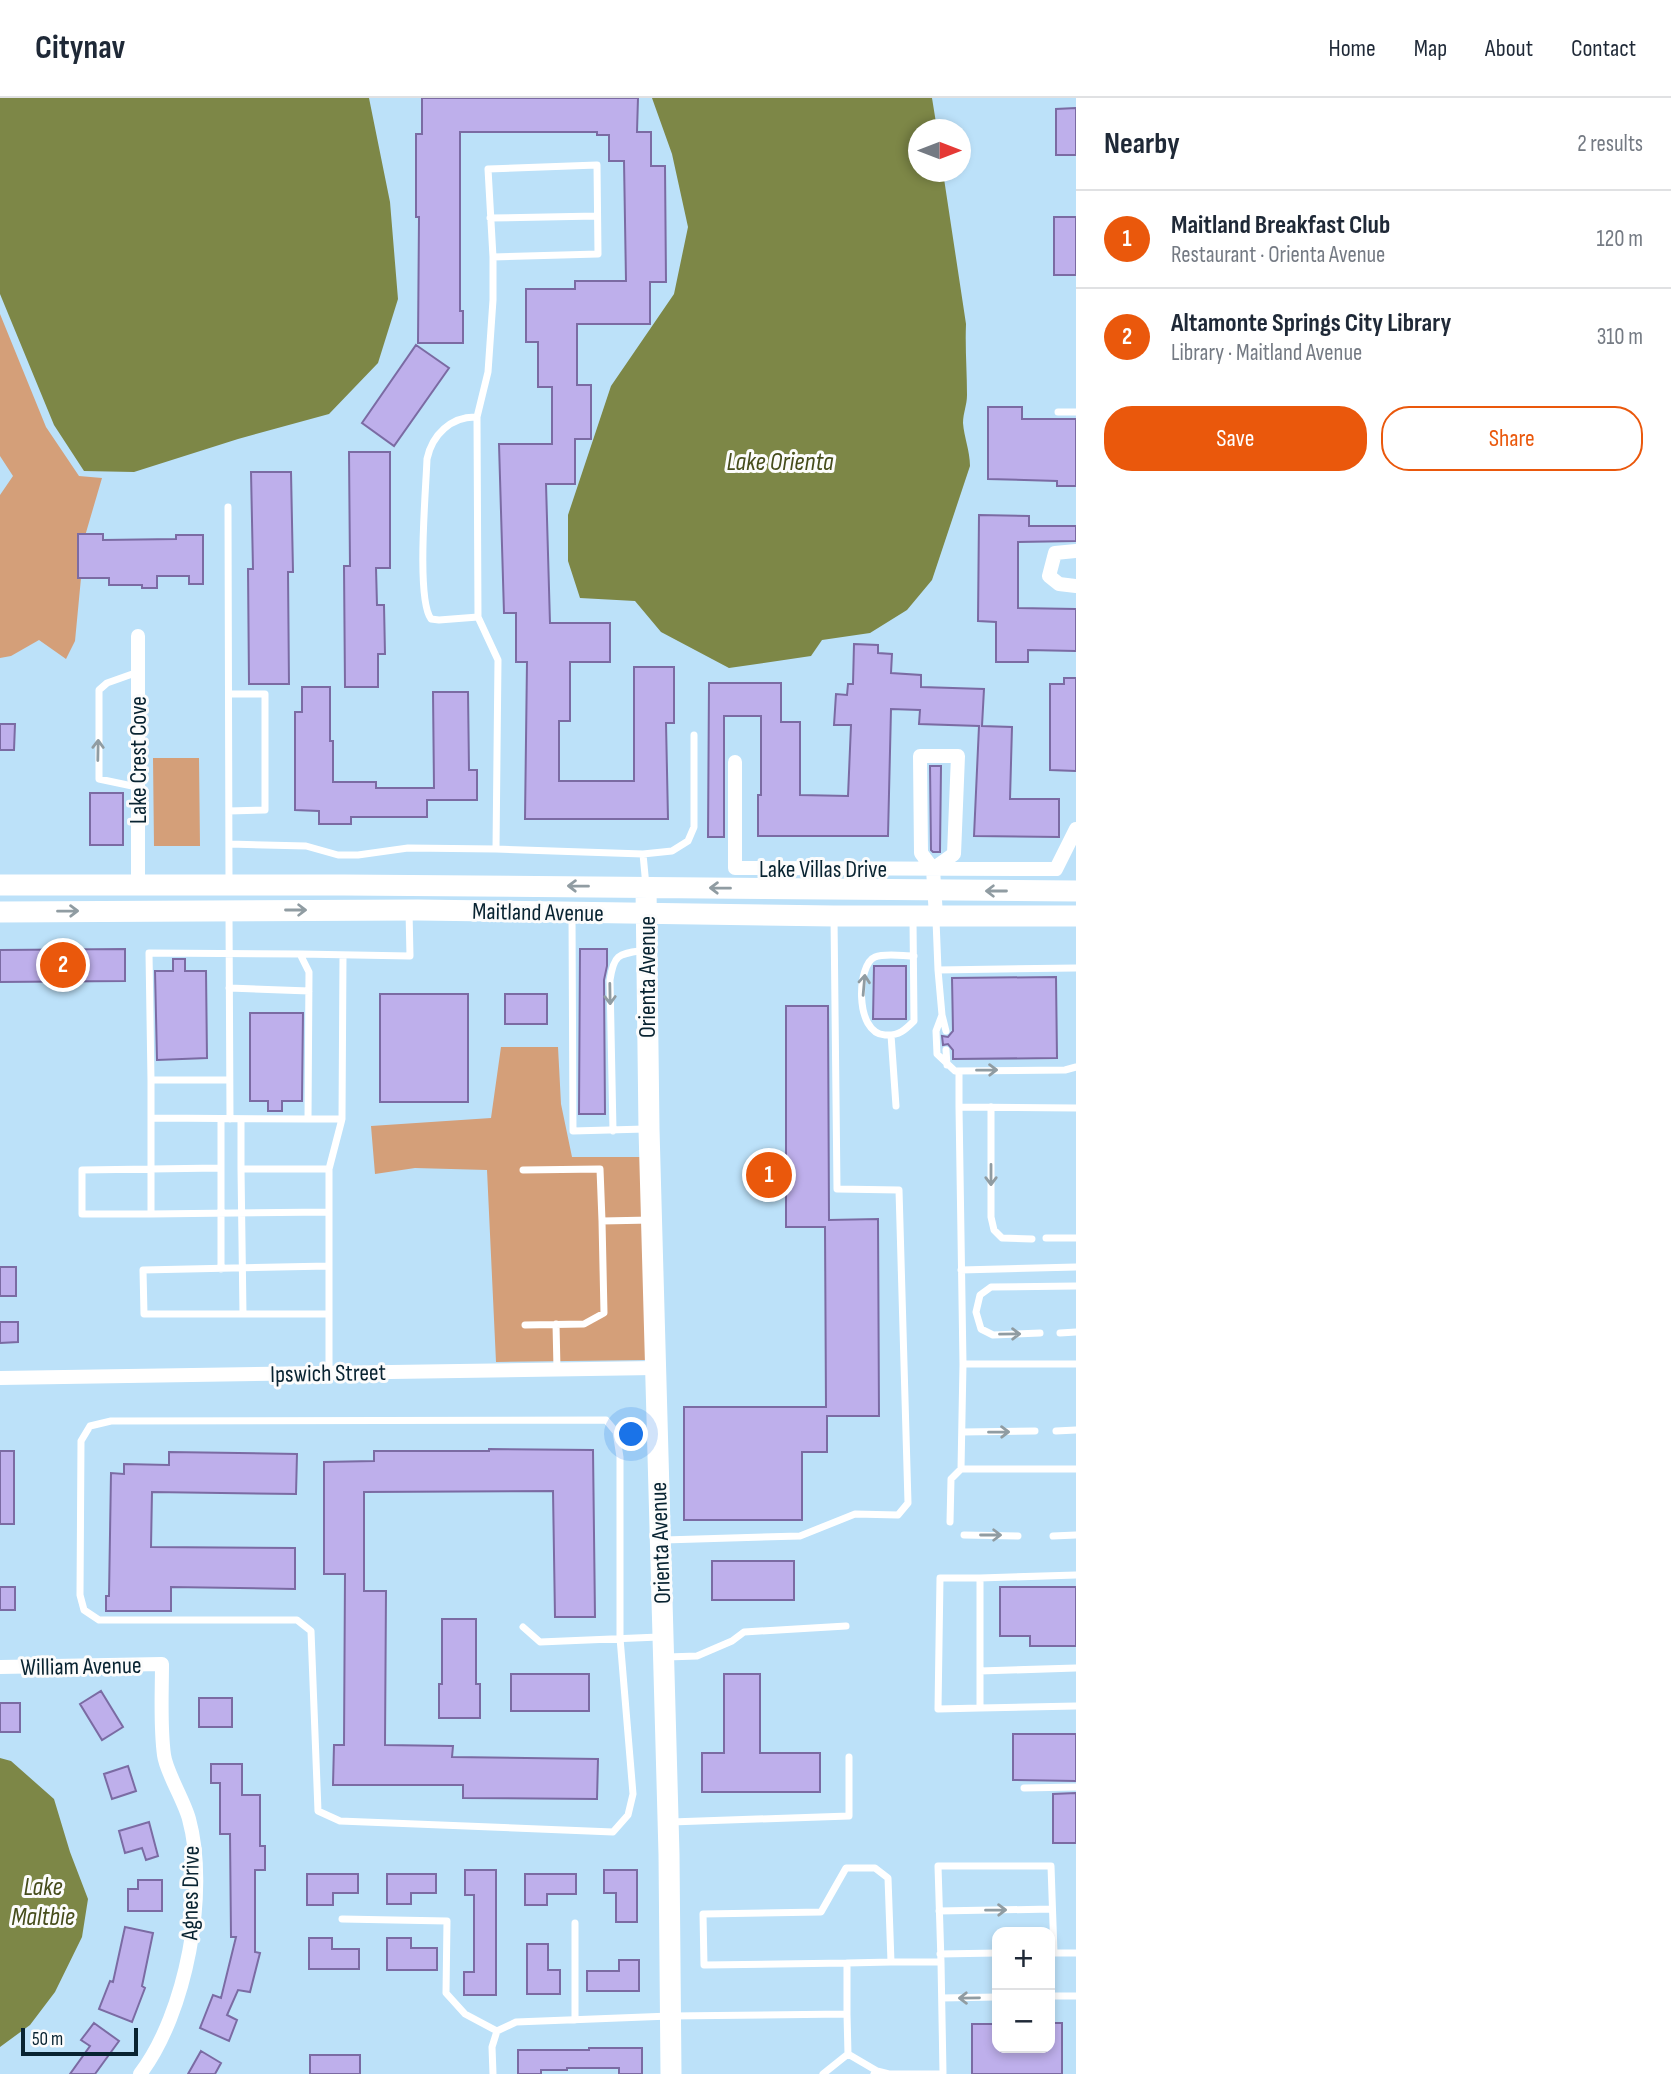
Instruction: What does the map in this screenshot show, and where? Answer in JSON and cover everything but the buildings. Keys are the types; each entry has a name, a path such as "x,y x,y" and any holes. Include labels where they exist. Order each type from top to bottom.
{"main road":[{"name":"Maitland Avenue","path":"0,886 229,884 646,887 934,880 1075,887"},
{"name":"Orienta Avenue","path":"646,887 671,2074"},
{"name":"Maitland Avenue","path":"0,912 409,910 834,916 1076,916"}],"street":[{"path":"1076,551 1055,554 1049,576 1059,584 1076,586"},
{"name":"Lake Crest Cove","path":"138,636 138,884"},
{"name":"Lake Villas Drive","path":"934,880 954,853 958,756 920,756 921,853 934,880 936,916"},
{"name":"Lake Villas Drive","path":"735,762 736,868 934,880 1056,869 1076,829"},
{"path":"229,884 229,910"},
{"name":"Ipswich Street","path":"0,1378 656,1368"},
{"name":"William Avenue","path":"0,1667 162,1664"},
{"name":"Agnes Drive","path":"140,2074 163,2036 177,2000 188,1959 194,1921 195,1850 191,1829 164,1759 162,1664"}],"lane":[{"path":"493,257 598,254 597,165 488,169 493,318 488,372 477,417 478,617 498,660 496,849"},
{"path":"490,218 597,216"},
{"path":"1058,412 1076,412"},
{"path":"477,417 466,417 450,424 435,437 430,446 427,459 423,582 425,606 431,618 439,620 478,617"},
{"path":"228,507 229,884"},
{"path":"138,672 107,683 99,690 98,760 99,779 138,787"},
{"path":"229,694 265,694 265,810 229,811"},
{"path":"229,844 306,846 338,855 408,848 643,853 672,851 688,841 694,827 694,734"},
{"path":"643,853 646,887"},
{"path":"221,1269 220,1168 229,1080 229,910"},
{"path":"150,1214 149,953 410,956 409,910"},
{"path":"572,913 573,1130 649,1129"},
{"path":"660,1541 800,1536 855,1514 898,1515 908,1503 900,1190 837,1189 834,916"},
{"path":"913,916 914,956 914,1021 902,1033 878,1035 870,1029 865,1020 862,1002 865,967 876,956 914,956"},
{"path":"936,916 938,970 946,1031"},
{"path":"613,1130 612,965 622,953 646,950"},
{"path":"300,954 309,972 308,1119"},
{"path":"329,1373 329,1169 342,1119 343,955"},
{"path":"938,970 1076,968"},
{"path":"229,988 309,991"},
{"path":"942,1014 936,1031 937,1054 947,1065 958,1070 1065,1070 1076,1067"},
{"path":"891,1035 895,1106"},
{"path":"946,1050 947,1065"},
{"path":"950,1522 951,1479 961,1469 962,1432 958,1070"},
{"path":"150,1080 229,1080"},
{"path":"958,1107 1076,1108"},
{"path":"991,1107 991,1217 994,1230 1002,1238 1032,1239"},
{"path":"151,1118 342,1119"},
{"path":"241,1119 243,1314"},
{"path":"220,1168 82,1170 82,1214 329,1212"},
{"path":"241,1169 329,1169"},
{"path":"523,1170 600,1169 604,1313 584,1324 525,1325"},
{"path":"602,1221 651,1220"},
{"path":"1046,1238 1076,1238"},
{"path":"329,1266 143,1270 144,1314 329,1314"},
{"path":"961,1270 1076,1267"},
{"path":"1040,1334 993,1335 981,1329 976,1312 980,1295 991,1287 1076,1286"},
{"path":"556,1324 557,1369"},
{"path":"1060,1333 1076,1332"},
{"path":"963,1364 1076,1364"},
{"path":"606,1420 616,1432 620,1457 620,1638 633,1794 628,1815 613,1832 340,1821 318,1811 311,1631 297,1620 99,1620 84,1610 80,1595 81,1440 90,1426 111,1421 606,1420"},
{"path":"1056,1431 1076,1430"},
{"path":"962,1432 1035,1431"},
{"path":"961,1469 1076,1469"},
{"path":"964,1535 1018,1535"},
{"path":"1053,1535 1076,1535"},
{"path":"1076,1575 940,1577 938,1709 1076,1706"},
{"path":"980,1577 980,1708"},
{"path":"523,1627 540,1642 620,1638 697,1656 732,1641 744,1632 846,1626"},
{"path":"980,1671 1076,1668"},
{"path":"667,1822 849,1816 849,1757"},
{"path":"1024,1788 1076,1787"},
{"path":"848,2054 876,2073 943,2074 938,1866 1051,1866 1052,1927"},
{"path":"891,1962 888,1878 875,1868 846,1868 821,1912 703,1914 704,1965 891,1962 992,1953"},
{"path":"939,1911 1052,1909"},
{"path":"342,1919 447,1921 446,1993 465,2014 497,2031"},
{"path":"575,1923 575,2020"},
{"path":"1055,1953 1076,1953"},
{"path":"847,1963 848,2054"},
{"path":"1055,1996 1076,1996"},
{"path":"942,1998 992,1997"},
{"path":"494,2074 492,2047 497,2031 516,2022 670,2016 847,2014"},
{"path":"823,2074 848,2054"}],"shaded area":[{"path":"0,314 46,427 79,476 102,478 85,536 75,641 66,659 39,640 11,656 0,658 0,495 13,476 0,456"},
{"path":"153,758 199,758 200,846 154,846"},
{"path":"501,1047 558,1047 561,1104 572,1157 641,1157 646,1360 496,1362 487,1170 415,1168 375,1174 371,1126 491,1118"}],"water":[{"path":"0,98 369,98 390,202 398,299 378,363 329,414 134,472 84,471 54,425 0,294"},
{"name":"Lake Orienta","path":"652,98 932,98 935,119 908,119 908,182 945,182 966,324 967,395 963,423 970,466 932,580 907,610 870,633 822,640 811,656 729,668 661,632 635,601 580,598 568,561 568,515 611,386 674,294 688,227 672,154"},
{"name":"Lake Maltbie","path":"0,1758 11,1761 54,1799 88,1899 82,1937 55,1992 30,2025 0,2047"}],"place":[{"name":"Altamonte Springs City Library","path":"63,965"},
{"name":"Maitland Breakfast Club","path":"769,1175"}]}
